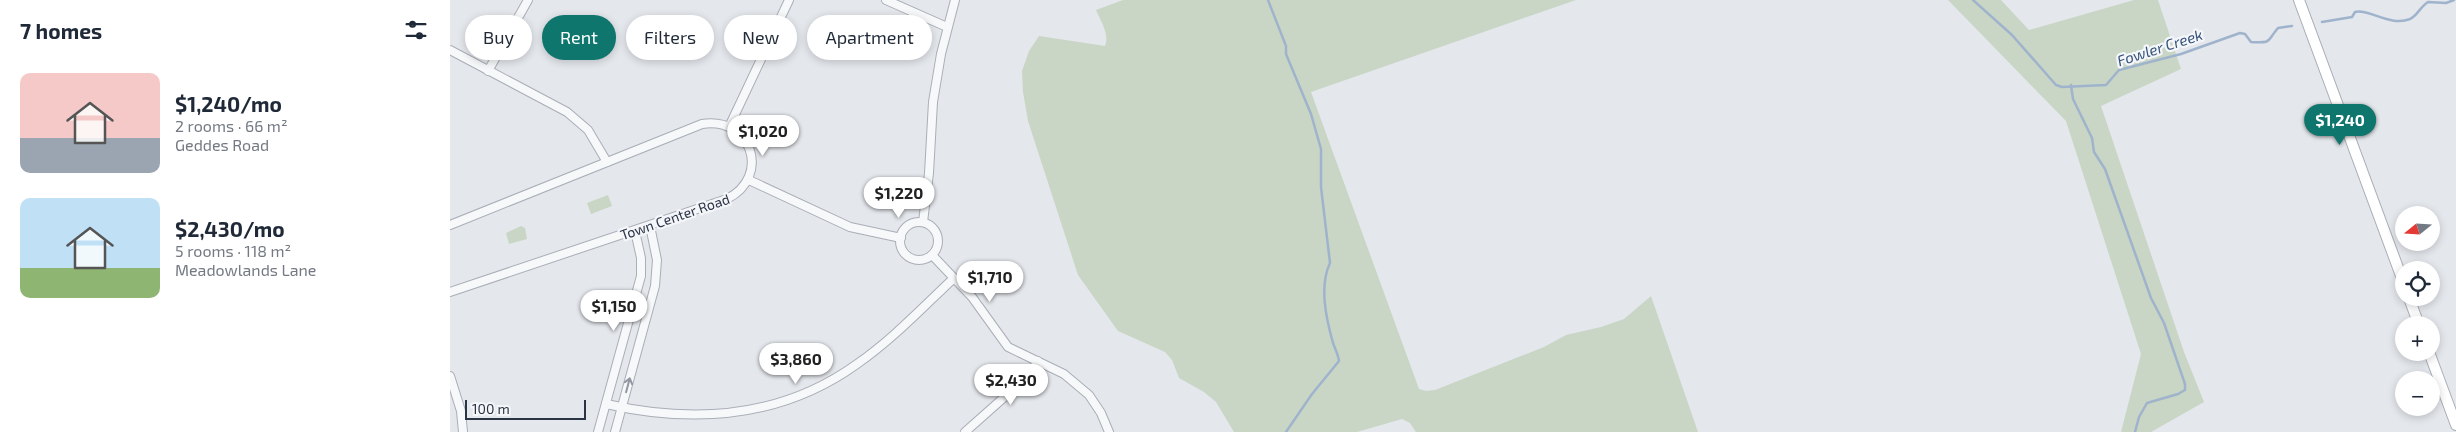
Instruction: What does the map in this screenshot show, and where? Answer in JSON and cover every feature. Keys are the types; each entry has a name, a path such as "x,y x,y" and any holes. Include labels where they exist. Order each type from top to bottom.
{"main road":[{"path":"2299,0 2395,261"},
{"path":"2432,361 2456,425"}],"street":[{"path":"488,71 528,0"},
{"path":"730,127 789,0"},
{"path":"886,0 947,27"},
{"path":"923,222 930,166 933,102 947,27 955,0"},
{"path":"450,50 542,98 579,120 596,140 607,162"},
{"path":"450,225 702,124 715,123 730,127 741,135 750,149 752,167 749,180 850,227 901,238"},
{"name":"Town Center Road","path":"450,292 727,200 742,190 749,180"},
{"path":"923,222 934,229 938,238 938,245 932,255 923,260 912,258 903,251 901,238 904,230 910,224 923,222"},
{"path":"615,432 657,271 656,252 650,226"},
{"path":"598,432 641,276 641,258 635,231"},
{"path":"932,255 972,297 1008,347 1064,374 1089,395 1101,413 1109,432"},
{"path":"606,404 668,415 709,415 747,411 786,401 824,384 856,365 892,336 954,278"},
{"path":"965,432 975,428 1026,377 1038,362"},
{"path":"450,376 462,410 463,432"}],"green space":[{"path":"1123,0 1576,0 1311,92 1419,389 1426,391 1435,390 1544,347 1566,335 1601,327 1624,319 1651,296 1698,432 1416,432 1410,423 1402,419 1357,432 1234,432 1216,402 1204,392 1179,378 1172,360 1165,352 1118,331 1078,275 1028,121 1023,92 1022,71 1029,51 1039,36 1105,46 1105,32 1096,10"},
{"path":"1948,0 2001,0 2029,30 2134,0 2158,0 2181,69 2101,106 2184,352 2204,402 2151,432 2121,432 2141,354 2066,121"},
{"path":"608,195 612,206 591,214 587,203"},
{"path":"521,226 525,228 527,239 509,244 506,233"}],"waterway":[{"path":"1268,0 1286,46 1286,54 1311,114 1321,149 1321,187 1330,263 1324,292 1330,333 1339,361 1312,394 1286,432"},
{"name":"Fowler Creek","path":"1973,0 2012,35 2056,85 2062,87 2106,85 2119,70 2181,54 2240,33 2245,34 2251,42 2266,42 2278,28 2292,26"},
{"name":"Fowler Creek","path":"2322,22 2352,17 2355,12 2360,11 2395,21 2402,21 2412,18 2428,2 2446,3 2454,0"},
{"path":"2071,85 2073,99 2092,138 2094,152 2105,169 2151,298 2164,323 2185,384 2185,390 2178,394 2147,403 2139,417 2135,432"}]}
